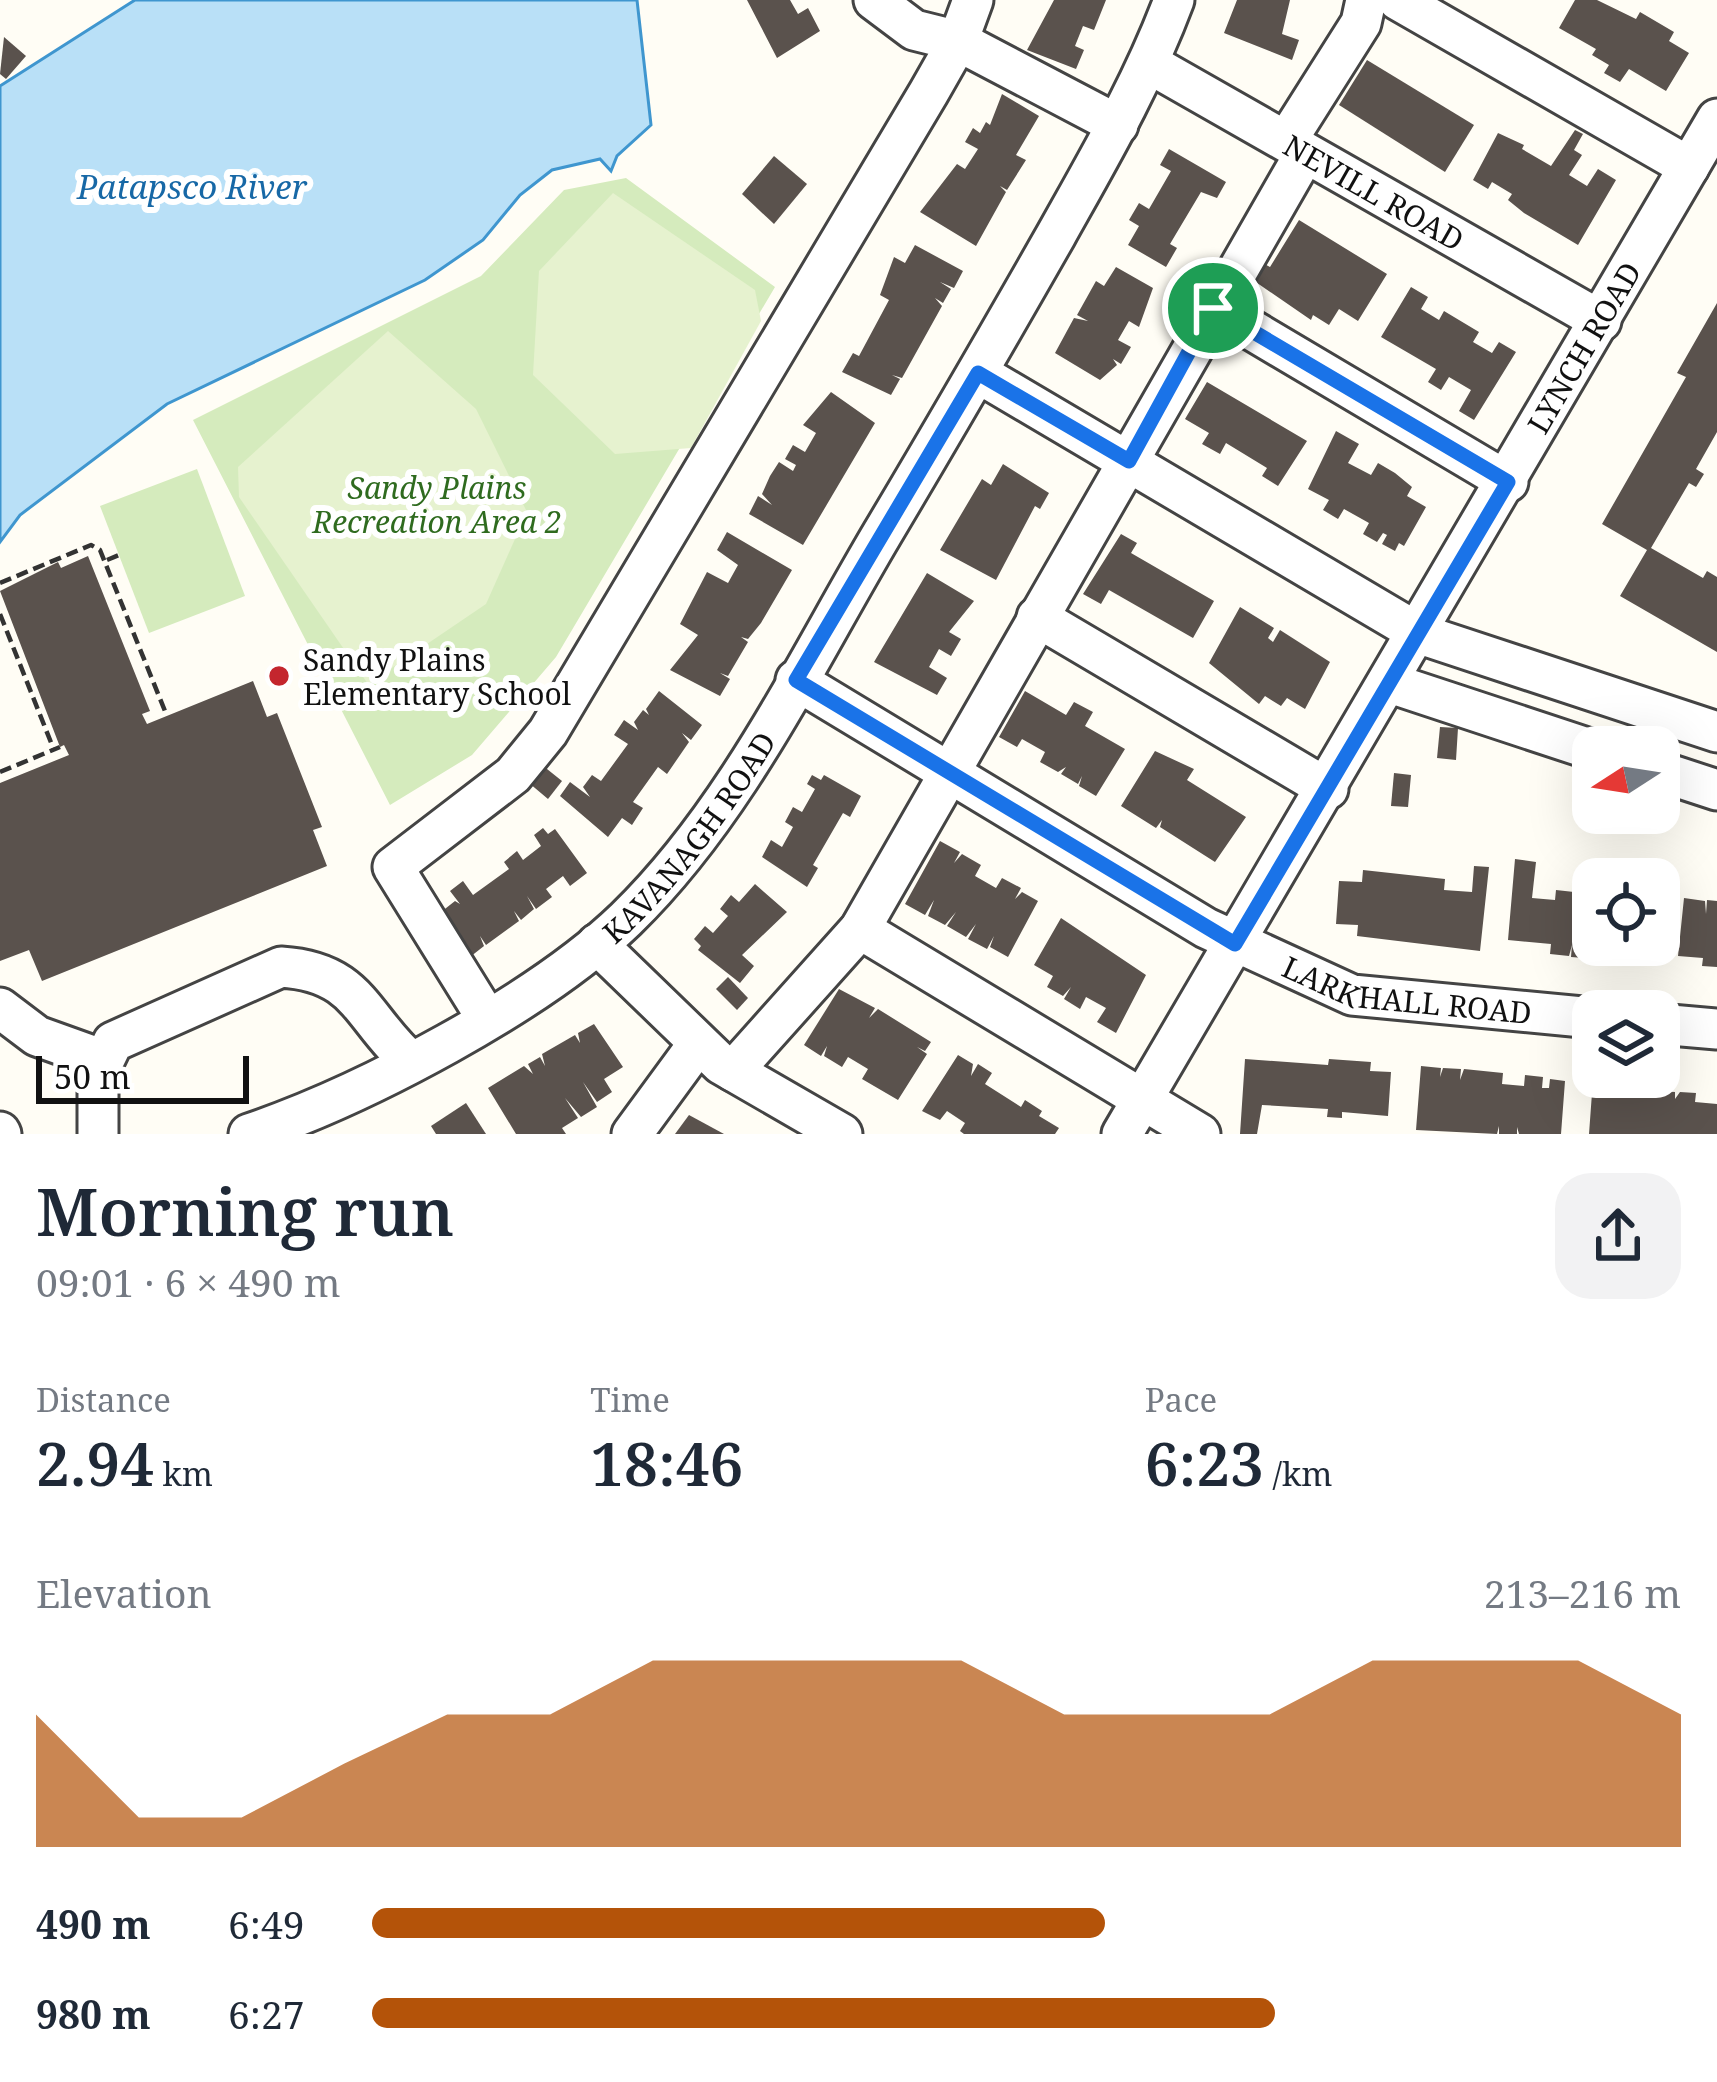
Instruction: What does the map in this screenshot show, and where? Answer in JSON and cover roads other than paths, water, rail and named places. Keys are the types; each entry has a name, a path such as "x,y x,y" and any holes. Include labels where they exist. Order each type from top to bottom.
{"street":[{"path":"874,0 914,30 958,41 1118,125"},
{"path":"486,1017 392,867 512,775 548,732 958,41 973,0"},
{"name":"KAVANAGH ROAD","path":"249,1134 305,1125 486,1017 597,944 665,876 712,816 978,373 1118,125 1150,64 1174,0"},
{"path":"733,1071 860,928 1213,308 1361,23 1366,0"},
{"path":"1398,0 1689,167"},
{"name":"NEVILL ROAD","path":"1150,64 1600,321"},
{"name":"LYNCH ROAD","path":"1132,1118 1420,634 1717,119"},
{"path":"1213,308 1508,482"},
{"path":"978,373 1420,634 1717,732"},
{"path":"1036,617 1328,789"},
{"name":"LARKHALL ROAD","path":"796,680 1235,944 1352,995 1572,1016"},
{"path":"1390,683 1572,743"},
{"path":"1680,778 1717,790"},
{"path":"860,928 1132,1118 1199,1134"},
{"path":"597,944 698,1044 733,1071 842,1134"},
{"path":"98,1134 101,1059 126,1034 281,967 304,968 356,993 386,1040 411,1062"},
{"path":"0,1007 37,1036 101,1059"},
{"path":"1680,1026 1717,1029"},
{"path":"632,1134 698,1044"}],"water":[{"name":"Patapsco River","path":"135,0 637,0 651,125 617,156 611,171 600,159 552,170 520,195 483,240 425,280 167,404 20,515 0,542 0,86"}],"place":[{"name":"Sandy Plains Elementary School","path":"279,676"}],"park label":[{"name":"Sandy Plains Recreation Area 2","path":"437,504"}]}
